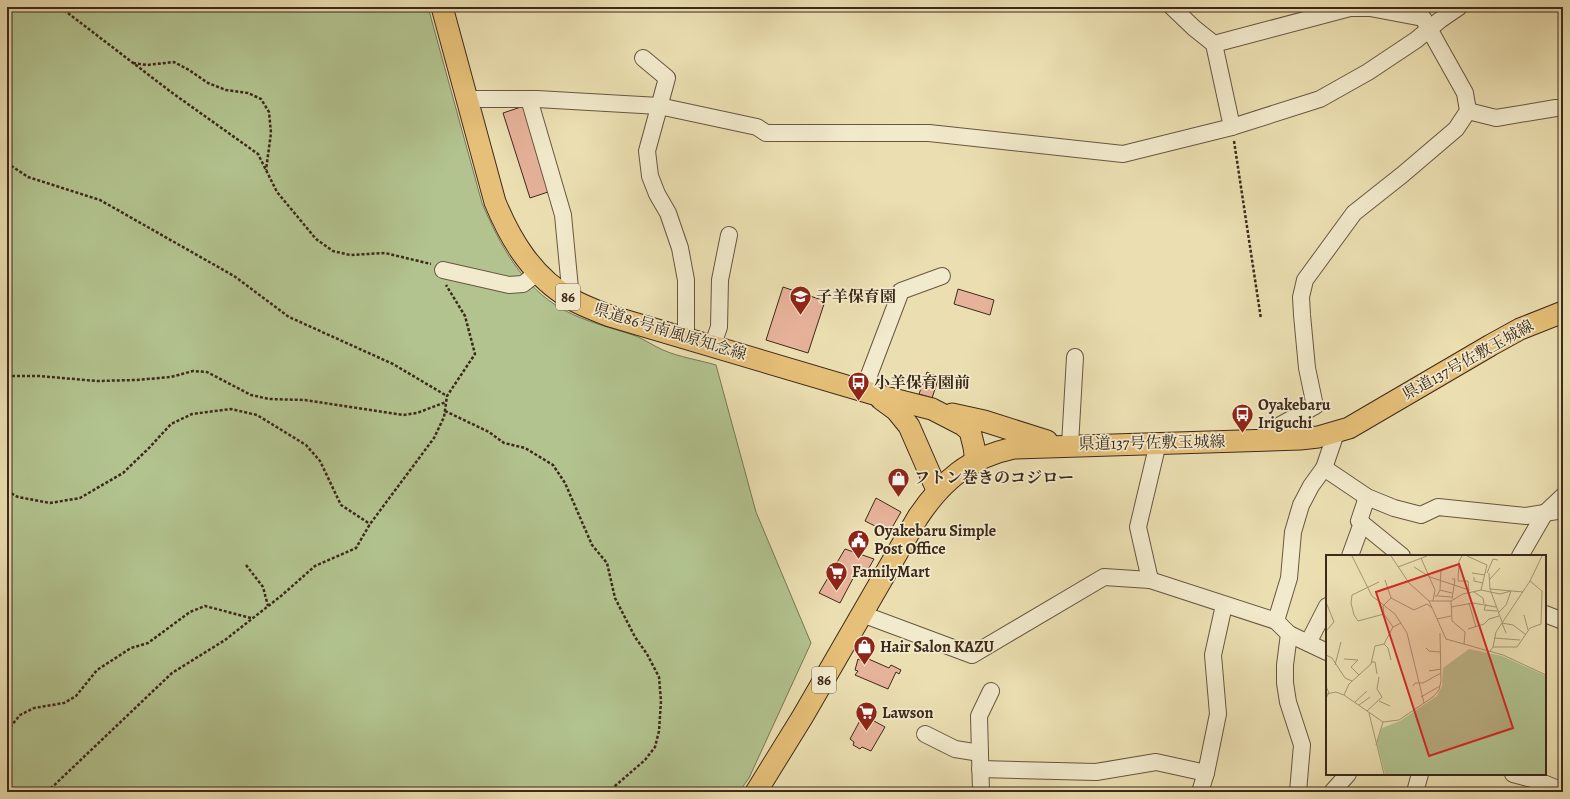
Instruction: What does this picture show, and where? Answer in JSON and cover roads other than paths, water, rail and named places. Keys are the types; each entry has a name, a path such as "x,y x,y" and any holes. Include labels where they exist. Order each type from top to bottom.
{"main road":[{"name":"県道86号南風原知念線","path":"442,7 495,202 512,239 519,250 538,273 553,287 571,299 610,316 686,340 870,393 932,409 963,425 970,431 976,462"},
{"name":"県道137号佐敷玉城線","path":"976,462 1003,450 1023,447 1300,439 1336,433 1364,421 1405,395 1520,329 1552,315 1563,312"},
{"name":"県道86号南風原知念線","path":"870,393 896,410 906,422 914,436 937,490"},
{"path":"932,409 990,423 1063,446"},
{"name":"86","path":"756,792 803,716 918,517 937,490 959,472 976,462"}],"street":[{"path":"1172,7 1194,28 1214,44 1232,127"},
{"path":"1214,44 1350,7 1370,8 1423,18 1465,93 1468,111 1456,128 1402,175 1354,213 1305,280 1301,297 1302,315 1307,368 1316,406 1275,428 1271,440"},
{"path":"467,99 529,99 659,106 757,127 766,133 929,133 1123,154 1232,127 1320,99 1368,72 1459,7"},
{"path":"643,58 667,78 647,151 650,176 657,194 668,213 680,248 686,280 686,340"},
{"path":"529,99 563,215 571,299"},
{"path":"1468,111 1496,118 1563,108"},
{"path":"712,347 720,327 720,280 729,235"},
{"path":"443,270 508,285 523,284 538,273"},
{"path":"870,393 902,291 942,276"},
{"path":"1063,446 1075,357"},
{"path":"1276,621 1289,578 1293,532 1301,505 1311,486 1324,468 1336,433"},
{"path":"1150,580 1138,527 1158,443"},
{"path":"1324,468 1367,497 1394,508 1421,515 1438,507 1526,516 1563,510"},
{"path":"1521,555 1545,513 1563,496"},
{"path":"1367,497 1359,521 1401,555"},
{"path":"1350,555 1362,523"},
{"path":"862,614 972,655 1104,577 1150,580 1276,621 1288,634 1326,652"},
{"path":"1200,792 1206,773 1218,714 1213,655 1224,605"},
{"path":"1308,643 1326,608"},
{"path":"1546,614 1563,621"},
{"path":"1288,634 1285,683 1288,702 1302,745 1298,792"},
{"path":"981,792 979,716 991,691"},
{"path":"925,734 954,749 980,753"},
{"path":"980,769 1096,772 1156,762 1206,773"},
{"path":"1332,792 1347,775"},
{"path":"1415,792 1420,775"},
{"path":"1517,775 1536,780 1563,791"}],"place":[{"name":"子羊保育園","path":"801,316"},
{"name":"小羊保育園前","path":"859,402"},
{"name":"Oyakebaru Iriguchi","path":"1242,434"},
{"name":"フトン巻きのコジロー","path":"898,498"},
{"name":"Oyakebaru Simple Post Office","path":"859,560"},
{"name":"FamilyMart","path":"837,592"},
{"name":"Hair Salon KAZU","path":"864,666"},
{"name":"Lawson","path":"867,732"}]}
